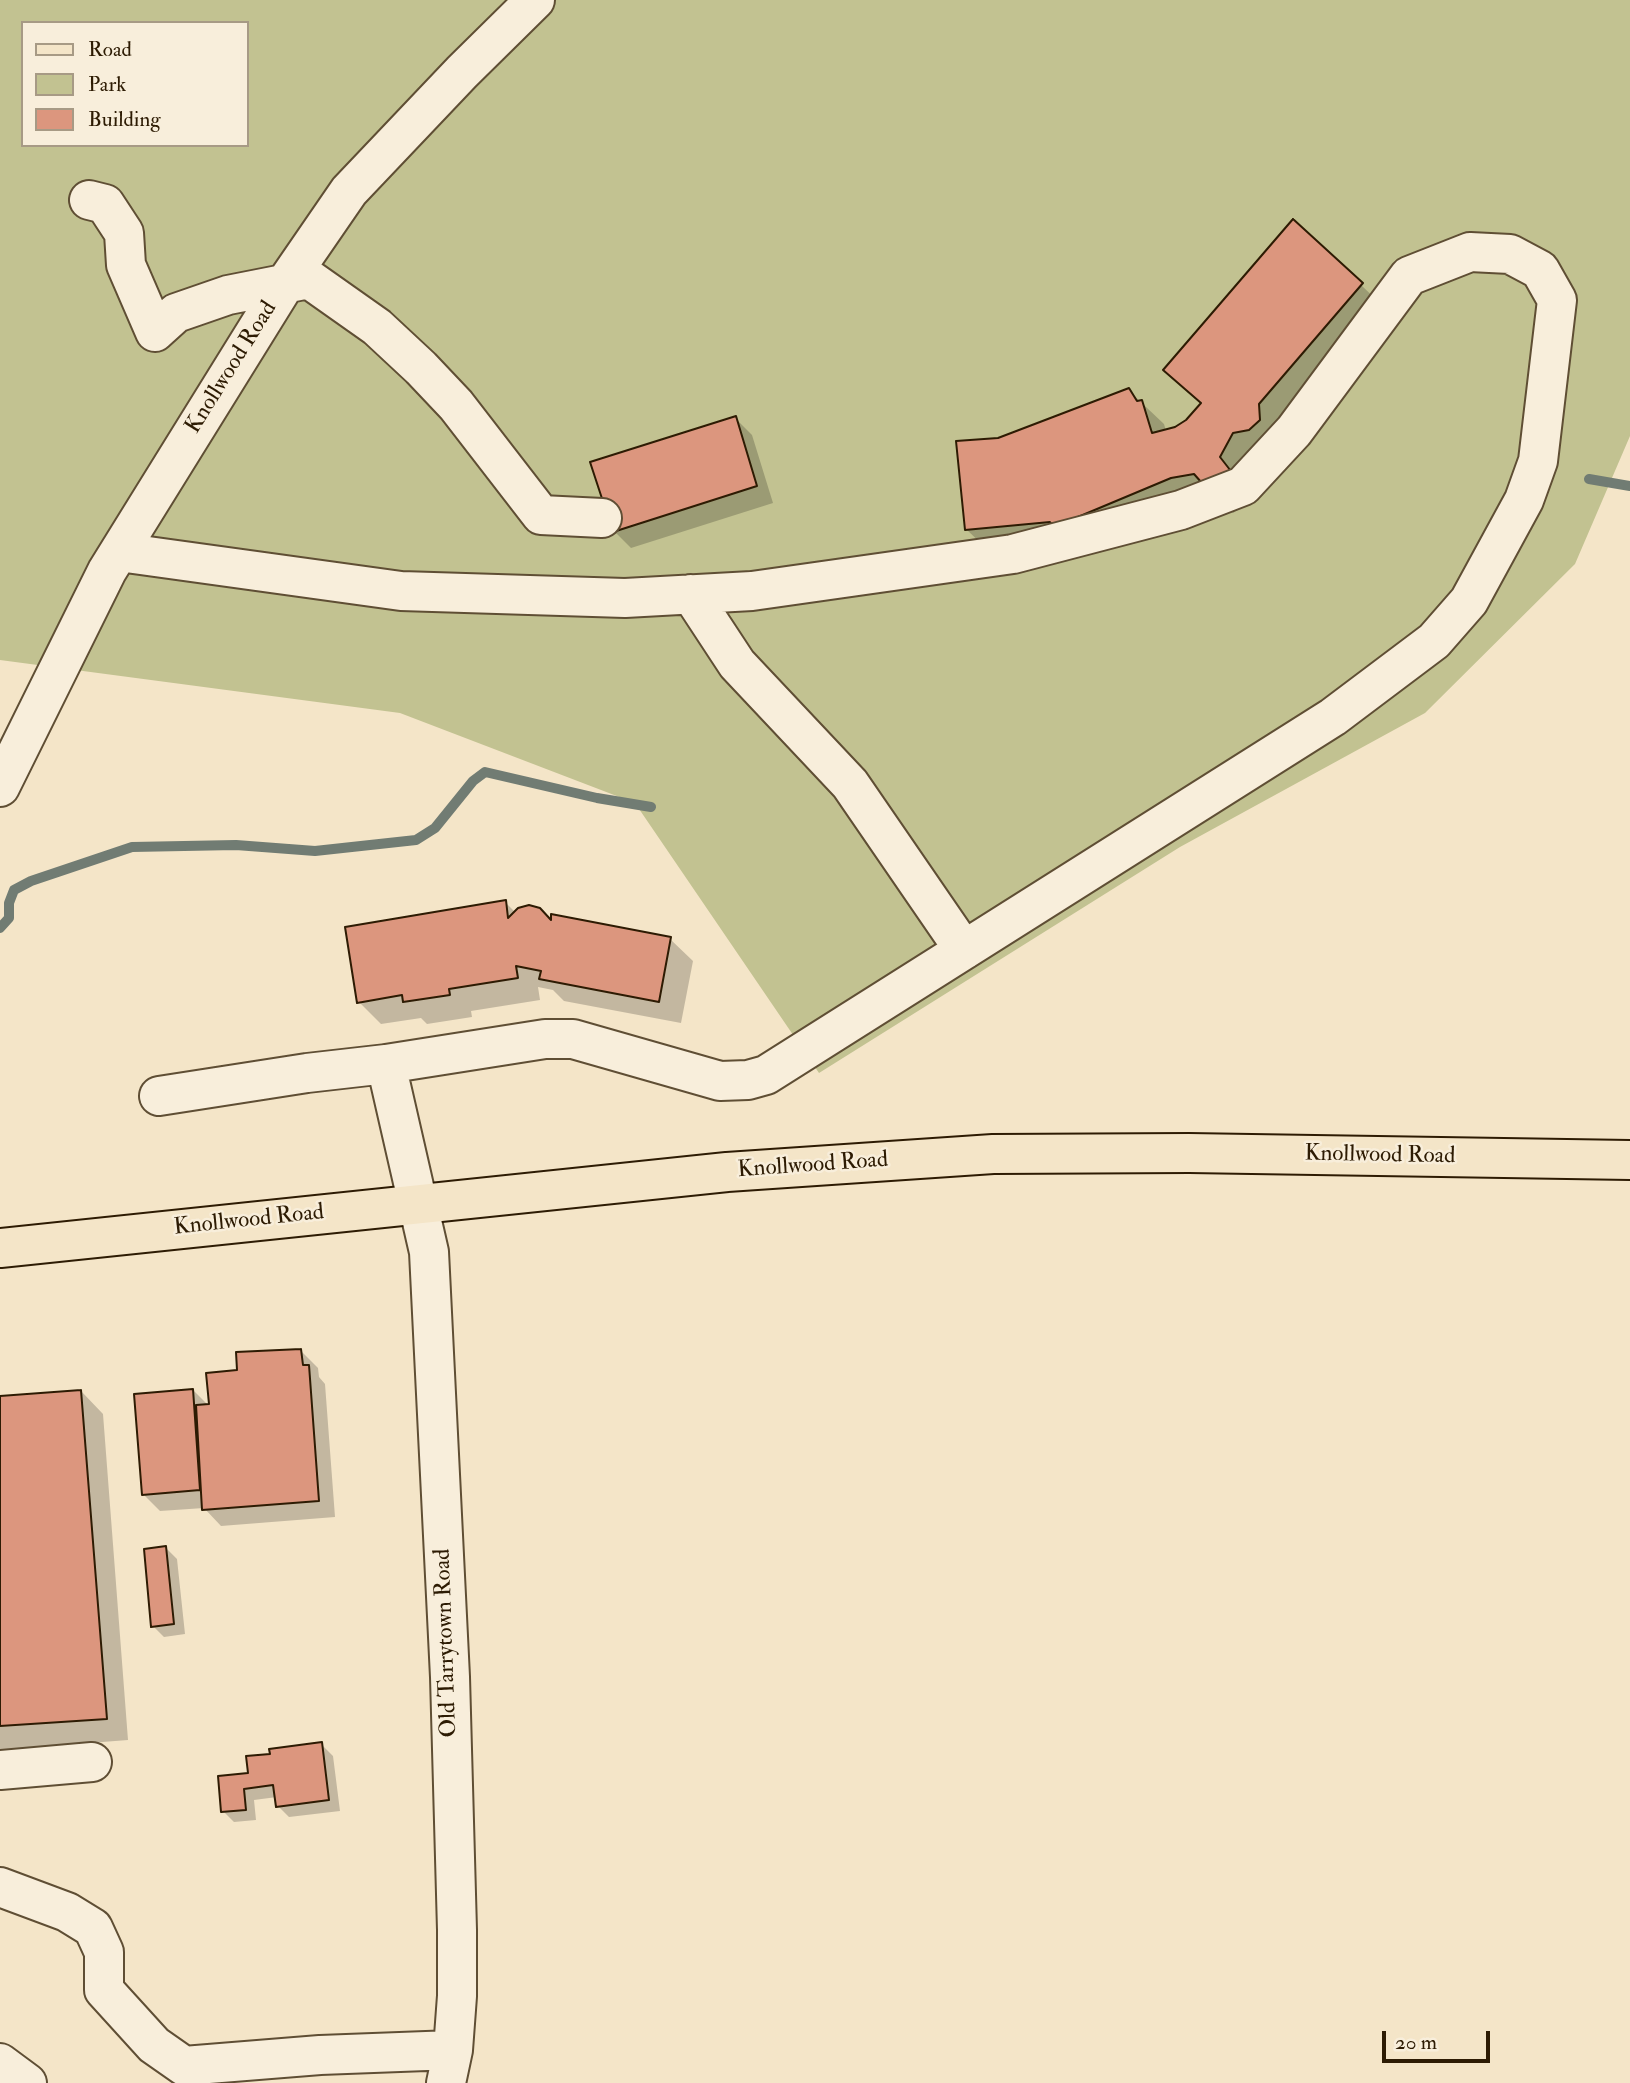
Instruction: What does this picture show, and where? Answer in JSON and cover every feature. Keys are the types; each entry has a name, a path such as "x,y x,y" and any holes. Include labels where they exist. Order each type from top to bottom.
{"main road":[{"name":"Knollwood Road","path":"0,1248 727,1172 993,1154 1202,1153 1630,1160"}],"street":[{"name":"Knollwood Road","path":"0,787 107,571 285,284 349,191 535,0"},
{"path":"89,200 105,204 124,233 125,265 155,332 176,313 228,295 309,279 377,327 456,405 541,515 602,518"},
{"path":"119,552 401,591 625,598 752,591 1013,554 1181,510 1243,486 1294,431 1409,276 1470,252 1510,254 1540,270 1556,300 1538,461 1524,500 1469,601 1434,641 1333,717 766,1074 748,1080 720,1081 573,1039 545,1039 159,1096"},
{"path":"691,594 737,664 850,784 964,950"},
{"name":"Old Tarrytown Road","path":"386,1063 429,1252 450,1677 457,1944 457,1996 449,2067"},
{"path":"0,1770 92,1762"},
{"path":"0,1887 67,1912 93,1928 104,1952 104,1990 154,2045 184,2066 320,2055 449,2067"},
{"path":"0,2063 27,2083"}],"green space":[{"path":"0,0 1630,0 1630,436 1575,564 1425,713 1180,847 819,1073 635,803 400,713 0,660"}],"building":[{"path":"1293,219 1363,283 1259,404 1260,420 1249,430 1233,433 1220,457 1234,475 1209,491 1194,474 1171,478 1054,527 1050,522 965,530 956,441 998,438 1129,388 1137,401 1142,400 1152,433 1175,427 1186,420 1201,403 1163,370"},
{"path":"736,416 757,486 613,532 590,462"},
{"path":"506,900 508,918 518,908 529,905 540,908 551,920 551,914 671,937 659,1002 539,979 541,971 516,966 518,978 449,989 450,995 403,1002 402,995 357,1003 345,927"},
{"path":"301,1349 303,1365 309,1365 319,1501 202,1510 196,1405 209,1404 206,1373 237,1370 236,1352"},
{"path":"193,1389 200,1490 142,1495 134,1394"},
{"path":"81,1390 107,1719 0,1726 0,1396"},
{"path":"166,1546 174,1624 151,1627 144,1549"},
{"path":"322,1742 329,1800 276,1807 273,1785 244,1789 246,1810 221,1812 218,1776 248,1773 246,1756 270,1754 269,1749"}],"waterway":[{"path":"1589,479 1630,486"},
{"path":"0,928 9,918 9,903 14,890 31,881 132,847 236,845 315,851 416,840 435,828 473,781 485,772 597,798 651,807"}]}
